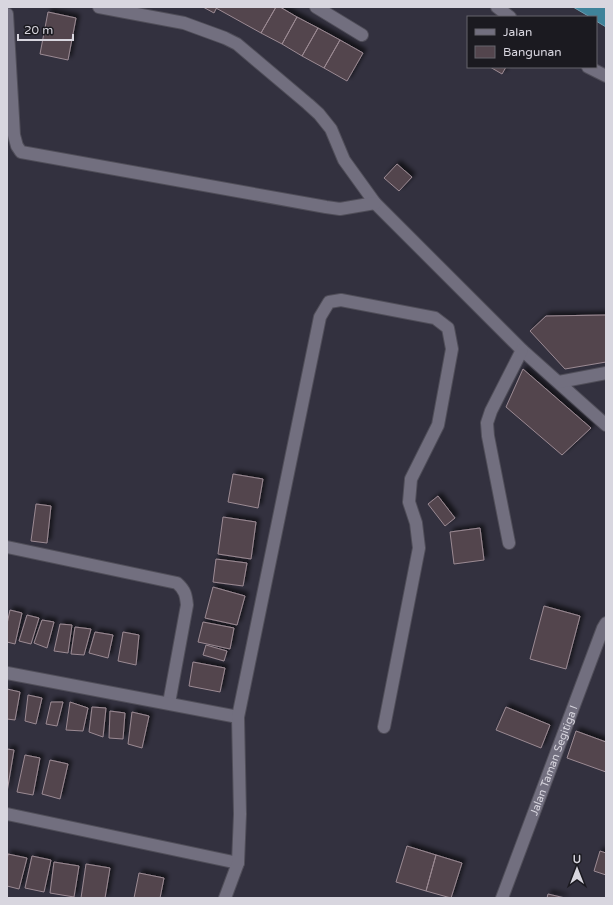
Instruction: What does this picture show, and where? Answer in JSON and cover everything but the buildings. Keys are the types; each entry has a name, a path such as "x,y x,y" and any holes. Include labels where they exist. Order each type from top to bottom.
{"street":[{"path":"99,7 184,23 237,44 319,114 331,129 344,160 376,203 522,350 606,425"},
{"path":"316,7 362,35"},
{"path":"496,7 509,16"},
{"path":"7,14 14,135 17,146 21,152 326,207 340,209 376,203"},
{"path":"590,68 606,76"},
{"path":"225,898 238,863 240,821 238,717 320,316 329,302 341,300 435,318 448,328 452,349 438,425 411,479 409,502 416,524 419,548 384,726"},
{"path":"509,544 488,436 487,423 491,411 522,350"},
{"path":"559,382 606,373"},
{"path":"7,547 177,583 185,592 187,605 169,703"},
{"name":"Jalan Taman Segitiga I","path":"502,898 606,623"},
{"path":"7,673 238,717"},
{"path":"7,814 238,863"}],"water":[{"path":"573,7 606,7 606,27 597,22 597,16 588,16"}]}
